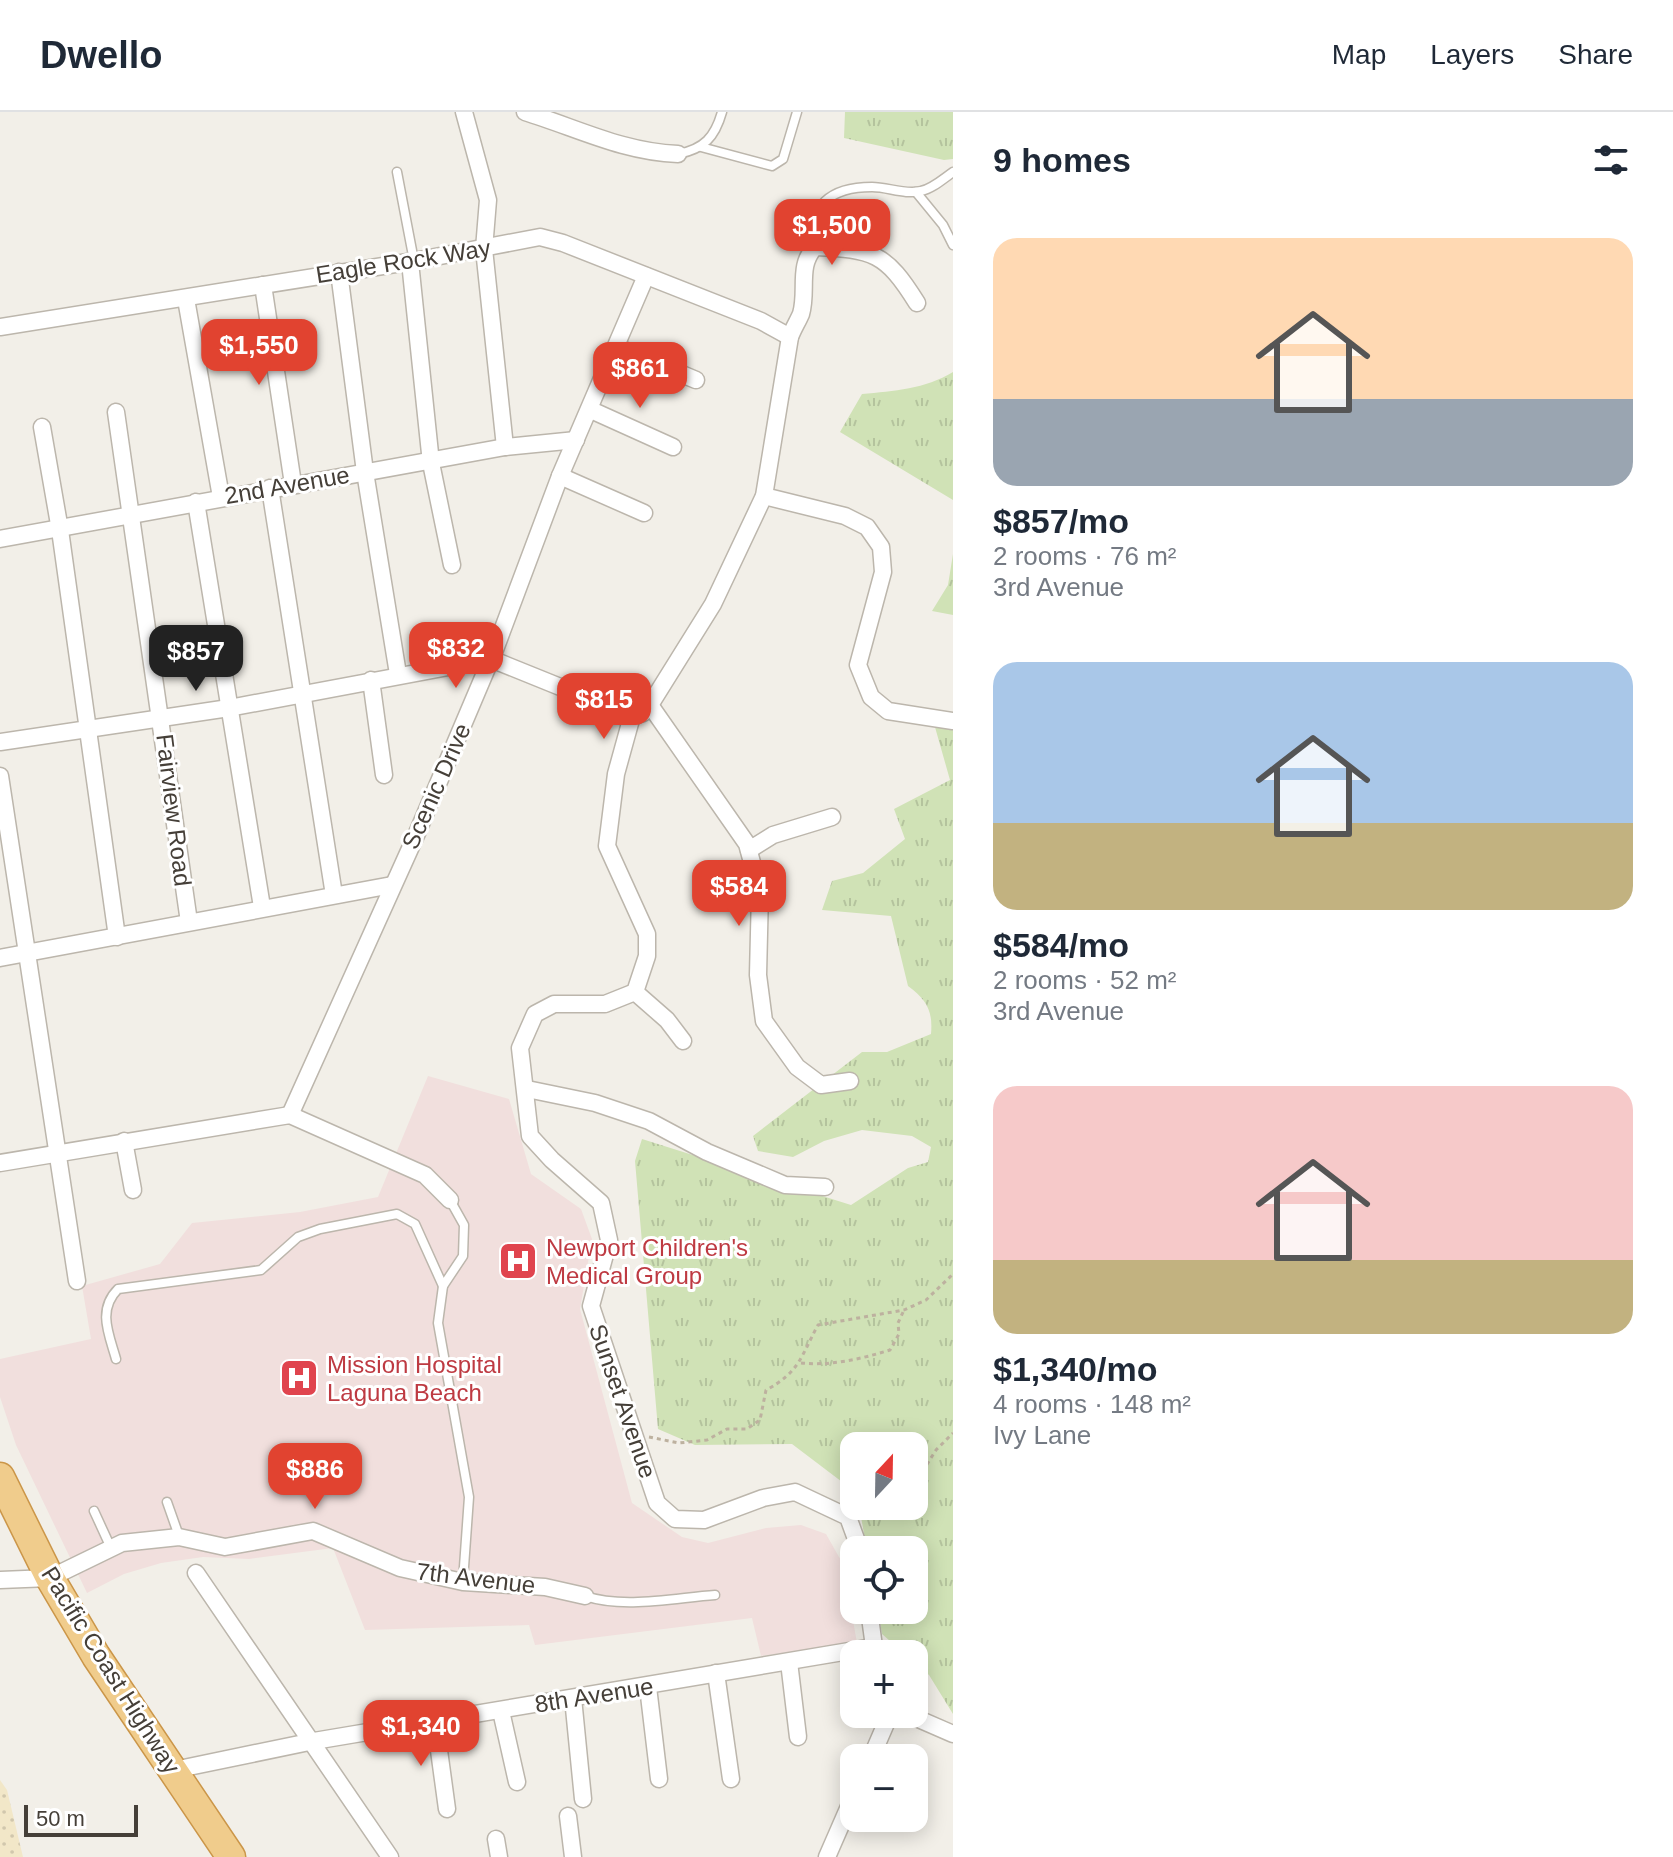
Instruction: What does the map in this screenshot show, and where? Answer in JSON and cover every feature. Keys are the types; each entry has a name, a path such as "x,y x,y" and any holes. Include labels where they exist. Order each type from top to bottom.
{"highway":[{"name":"Pacific Coast Highway","path":"1,1482 50,1578 105,1669 231,1857"}],"street":[{"path":"464,112 488,200 484,249 505,447"},
{"path":"525,112 559,117 631,150 678,154"},
{"name":"Eagle Rock Way","path":"0,327 186,299 540,237 563,243 761,321 790,337"},
{"path":"0,742 229,708 491,659 632,716 643,713 713,604 764,496 790,337 801,313 805,263 815,247 853,247 880,255 903,280 917,303"},
{"path":"412,261 431,463 452,565"},
{"path":"339,272 365,472 398,674"},
{"name":"Scenic Drive","path":"290,1115 491,659 560,476 591,410 646,276"},
{"path":"263,285 293,484"},
{"path":"186,299 221,497"},
{"path":"617,347 696,380"},
{"path":"591,410 673,447"},
{"name":"Fairview Road","path":"116,412 189,922"},
{"path":"42,427 60,530 117,937"},
{"name":"2nd Avenue","path":"0,539 270,488 431,463 505,447 576,440"},
{"path":"560,476 644,513"},
{"path":"270,488 334,895"},
{"path":"764,496 845,516 867,527 881,547 883,572 858,665 871,697 888,711 953,721"},
{"path":"196,502 262,907"},
{"path":"371,680 384,775"},
{"path":"650,705 734,822 749,850 760,892 758,975 764,1021 797,1067 821,1085 850,1081"},
{"path":"632,716 616,774 607,846 644,921 647,934 647,956 635,992 667,1020 683,1041"},
{"path":"0,776 77,1281"},
{"path":"749,850 773,835 832,817"},
{"path":"0,958 392,885"},
{"name":"Sunset Avenue","path":"635,992 605,1004 554,1004 535,1014 520,1048 530,1136 601,1203 609,1240 591,1306 657,1503 675,1519 704,1520 763,1498 795,1492 848,1517 855,1536"},
{"path":"527,1089 595,1103 649,1121 707,1152 785,1185 825,1187"},
{"path":"0,1163 290,1115 425,1175 450,1200"},
{"path":"124,1141 133,1190"},
{"name":"7th Avenue","path":"50,1578 122,1543 179,1537 225,1547 313,1531 400,1568 463,1582 545,1587 585,1596"},
{"path":"196,1573 314,1741 390,1857"},
{"path":"0,1580 50,1578"},
{"name":"8th Avenue","path":"174,1770 314,1741 648,1687 716,1673 840,1655"},
{"path":"789,1662 798,1737"},
{"path":"716,1673 731,1779"},
{"path":"648,1687 659,1779"},
{"path":"573,1698 583,1799"},
{"path":"501,1711 517,1782"},
{"path":"435,1721 447,1809"},
{"path":"928,1723 953,1734"},
{"path":"568,1816 573,1857"},
{"path":"827,1857 840,1827"},
{"path":"496,1839 499,1857"}],"lane":[{"path":"678,154 701,147 714,135 722,112"},
{"path":"701,147 772,166 783,159 797,112"},
{"path":"397,172 412,261"},
{"path":"815,247 811,227 815,215 818,207 834,195 872,187 916,192 953,172"},
{"path":"916,192 943,225 953,245"},
{"path":"450,1200 464,1225 463,1256 443,1286 438,1323 469,1497 463,1582"},
{"path":"116,1359 104,1312 106,1301 118,1289 261,1270 298,1237 320,1229 397,1214 415,1224 443,1286"},
{"path":"167,1502 179,1537"},
{"path":"94,1511 111,1549"},
{"path":"585,1596 599,1600 630,1600 715,1595"}],"path":[{"path":"636,1439 657,1436 679,1443 707,1440 727,1429 747,1429 760,1420 766,1390 788,1378 801,1363 818,1325 904,1310 926,1300 953,1274"},
{"path":"801,1363 843,1361 890,1350 899,1334 898,1323 904,1310"},
{"path":"928,1463 953,1433"}],"shaded area":[{"name":"Mission Hospital Laguna Beach","path":"428,1076 509,1099 531,1174 581,1209 592,1239 580,1309 632,1503 682,1537 708,1543 766,1528 801,1525 826,1534 840,1559 840,1624 854,1624 856,1640 840,1640 840,1645 761,1656 752,1618 535,1645 529,1625 365,1630 333,1548 249,1559 203,1557 161,1563 124,1574 87,1593 16,1445 0,1397 0,1359 91,1339 82,1286 160,1264 192,1223 300,1212 378,1197"}],"green space":[{"path":"845,112 953,112 953,159 944,160 844,138"},
{"path":"953,372 953,500 840,432 862,394 920,386"},
{"path":"953,554 953,615 932,611 948,585"},
{"path":"931,713 953,713 953,1714 928,1674 928,1640 889,1640 882,1634 880,1624 928,1624 928,1536 864,1536 862,1520 928,1520 928,1432 840,1432 840,1480 792,1444 695,1445 658,1429 635,1161 642,1139 851,1205 908,1168 928,1162 931,1147 912,1136 862,1130 824,1141 793,1157 758,1151 753,1136 862,1052 887,1052 931,1034 927,1007 908,986 891,916 822,910 832,881 863,873 905,839 894,809 950,780"}],"sand":[{"path":"0,1780 7,1790 23,1857 0,1857"}],"place":[{"name":"Newport Children's Medical Group","path":"518,1261"},
{"name":"Mission Hospital Laguna Beach","path":"299,1378"}]}
